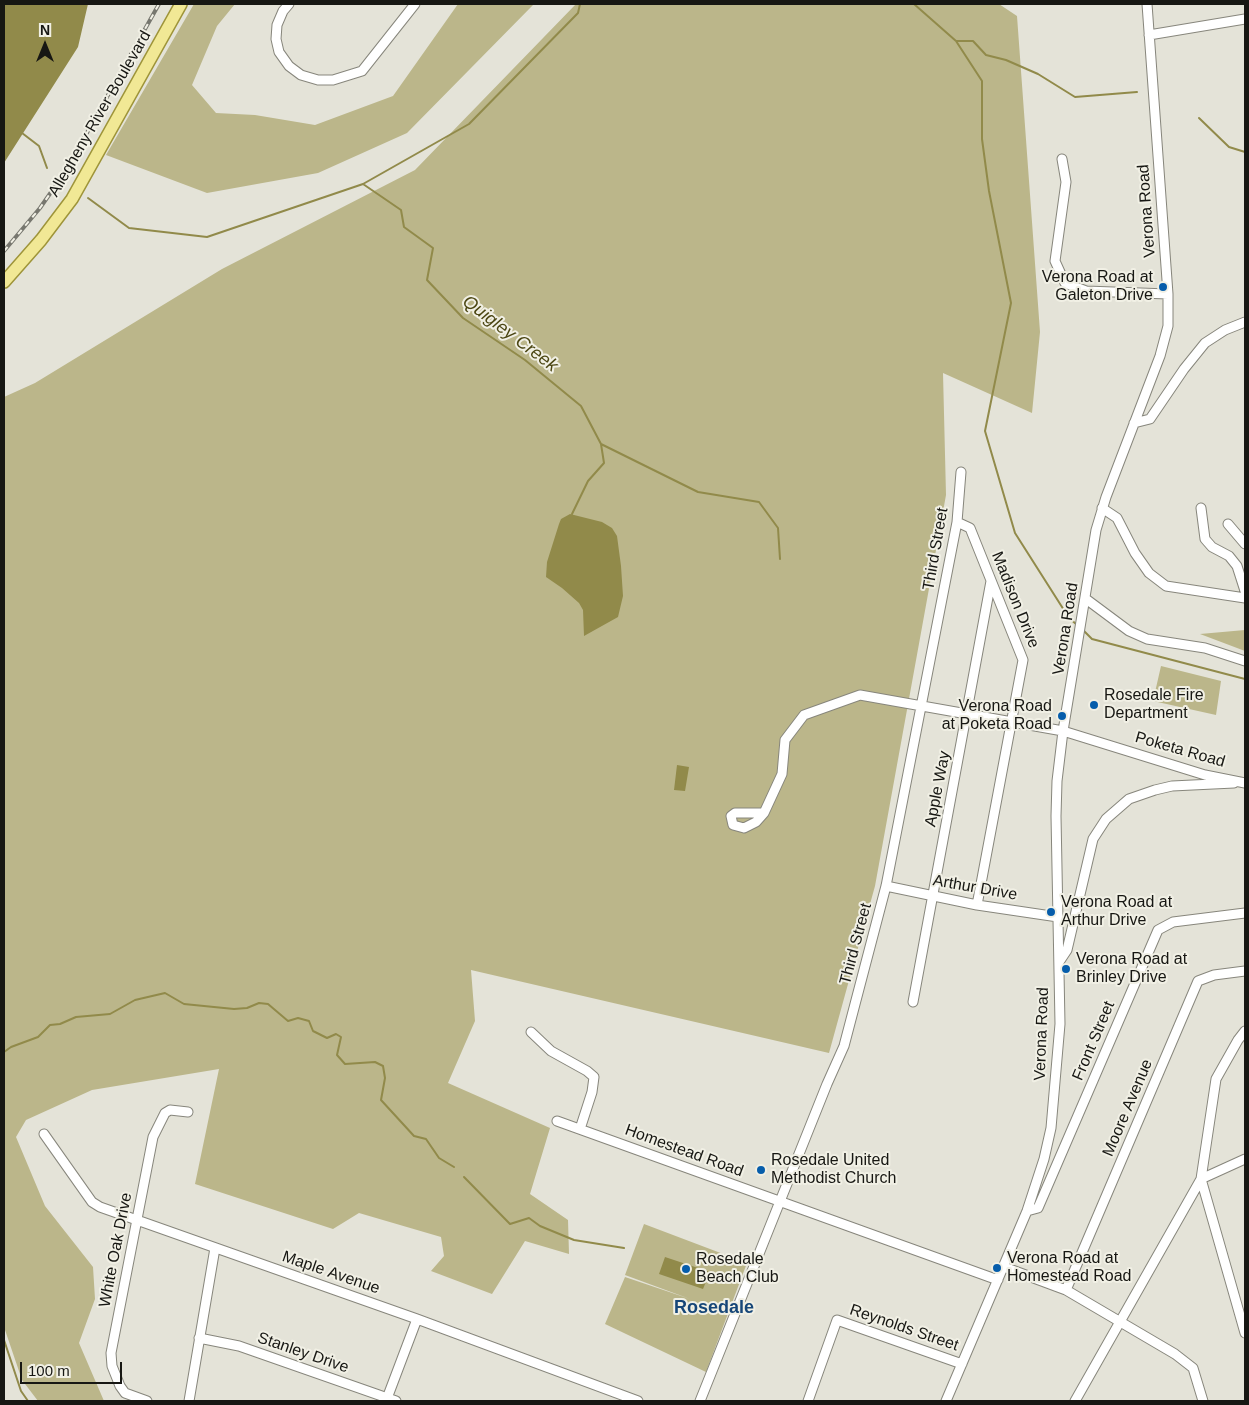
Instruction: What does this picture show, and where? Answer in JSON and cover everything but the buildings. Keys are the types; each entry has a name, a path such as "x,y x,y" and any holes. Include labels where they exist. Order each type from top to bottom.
{"main road":[{"name":"Allegheny River Boulevard","path":"4,282 41,240 72,199 181,4"}],"street":[{"path":"289,4 282,11 277,25 276,39 279,52 289,66 301,75 326,80 334,80 362,71 415,4"},
{"name":"Verona Road","path":"946,1401 1027,1211 1044,1159 1051,1128 1060,1024 1057,790 1063,731 1078,651 1096,530 1102,508 1162,349 1168,326 1168,294 1147,4"},
{"path":"1149,34 1245,20"},
{"path":"1062,160 1066,182 1055,261 1065,283 1086,291 1168,294"},
{"path":"1134,423 1150,419 1184,369 1205,343 1225,330 1245,322"},
{"name":"Third Street","path":"700,1401 844,1046 886,886 957,522 961,472"},
{"path":"1102,508 1117,518 1149,573 1166,586 1245,598"},
{"path":"1201,508 1205,539 1233,561 1245,591"},
{"name":"Madison Drive","path":"957,522 970,528 1023,660 977,905"},
{"path":"1228,524 1245,544"},
{"name":"Apple Way","path":"913,1002 992,581"},
{"path":"1086,599 1129,631 1146,639 1205,648 1245,661"},
{"name":"Poketa Road","path":"764,813 782,774 785,740 804,715 860,695 922,704 1063,731 1205,775 1241,782"},
{"path":"1059,962 1066,950 1093,839 1106,819 1129,799 1154,790 1172,786 1230,785 1241,782"},
{"name":"Arthur Drive","path":"886,886 977,905 1058,918"},
{"name":"Front Street","path":"1027,1211 1038,1208 1158,930 1173,922 1245,913"},
{"name":"Moore Avenue","path":"1066,1290 1198,981 1214,975 1245,971"},
{"path":"1075,1401 1201,1178 1216,1079 1245,1031"},
{"path":"531,1032 551,1051 587,1071 594,1077 592,1092 580,1129"},
{"name":"White Oak Drive","path":"147,1401 125,1392 120,1386 112,1366 111,1353 153,1137 165,1113 170,1110 188,1112"},
{"name":"Homestead Road","path":"557,1121 998,1280"},
{"name":"Maple Avenue","path":"44,1134 92,1202 137,1221 417,1319 638,1401"},
{"path":"1201,1178 1245,1159"},
{"path":"1201,1178 1245,1333"},
{"path":"188,1401 215,1248"},
{"path":"1004,1267 1066,1290 1175,1354 1193,1368 1203,1401"},
{"path":"390,1400 417,1319"},
{"name":"Reynolds Street","path":"808,1401 837,1320 962,1364"},
{"name":"Stanley Drive","path":"199,1338 239,1346 390,1400"}],"shaded area":[{"path":"4,4 88,4 78,47 4,163"},
{"path":"194,4 235,4 217,26 192,85 216,113 255,115 315,125 393,96 458,4 534,4 407,133 318,173 207,193 106,155"},
{"path":"576,4 999,4 1017,16 1040,332 1032,413 943,373 946,495 875,886 829,1053 471,970 475,1021 448,1083 550,1128 530,1194 568,1220 569,1254 525,1241 492,1294 431,1271 444,1256 441,1237 359,1213 333,1229 195,1184 219,1069 92,1090 26,1120 16,1137 45,1206 93,1267 95,1299 79,1343 104,1401 38,1401 22,1380 4,1327 4,397 35,383 222,269 415,170"},
{"path":"570,514 602,522 612,528 617,536 621,566 623,596 618,617 584,636 583,610 579,603 546,577 547,562 559,524 561,519"},
{"path":"1245,630 1245,651 1200,634"},
{"path":"1161,666 1221,681 1216,715 1153,701"},
{"path":"677,765 689,767 685,791 674,790"},
{"path":"644,1224 747,1263 706,1372 605,1324 625,1277 690,1299 625,1275"},
{"path":"665,1257 710,1272 703,1289 659,1274"}],"waterway":[{"path":"363,184 469,124 578,13 580,4"},
{"path":"914,4 956,41 982,81 982,139 989,191 1011,303 985,431 1015,533 1069,618 1076,624"},
{"path":"956,41 973,41 986,55 1006,60 1038,74 1075,97 1137,92"},
{"path":"1199,118 1229,147 1245,152"},
{"path":"22,133 39,146 47,168"},
{"name":"Quigley Creek","path":"88,198 129,228 207,237 363,184 401,210 404,227 433,248 427,280 463,318 525,360 581,406 601,444 698,492 759,502 778,528 780,559"},
{"path":"572,514 588,481 604,463 601,444"},
{"path":"1084,631 1092,639 1245,679"},
{"path":"4,1052 11,1047 38,1037 50,1025 60,1024 76,1017 110,1014 135,1000 165,993 184,1004 234,1009 247,1008 259,1003 268,1004 288,1021 298,1018 309,1021 313,1031 327,1038 336,1034 341,1037 337,1055 345,1064 375,1062 383,1066 385,1078 381,1100 414,1136 426,1139 439,1158 454,1167"},
{"path":"464,1177 510,1224 529,1218 540,1226 574,1240 624,1248"},
{"path":"4,1340 21,1391 28,1401"}],"railway":[{"path":"4,251 40,208 65,172 159,4"}],"place":[{"name":"Verona Road at Galeton Drive","path":"1163,287"},
{"name":"Rosedale Fire Department","path":"1094,705"},
{"name":"Verona Road at Poketa Road","path":"1062,716"},
{"name":"Verona Road at Arthur Drive","path":"1051,912"},
{"name":"Verona Road at Brinley Drive","path":"1066,969"},
{"name":"Rosedale United Methodist Church","path":"761,1170"},
{"name":"Verona Road at Homestead Road","path":"997,1268"},
{"name":"Rosedale Beach Club","path":"686,1269"}],"district":[{"name":"Rosedale","path":"714,1308"}]}
